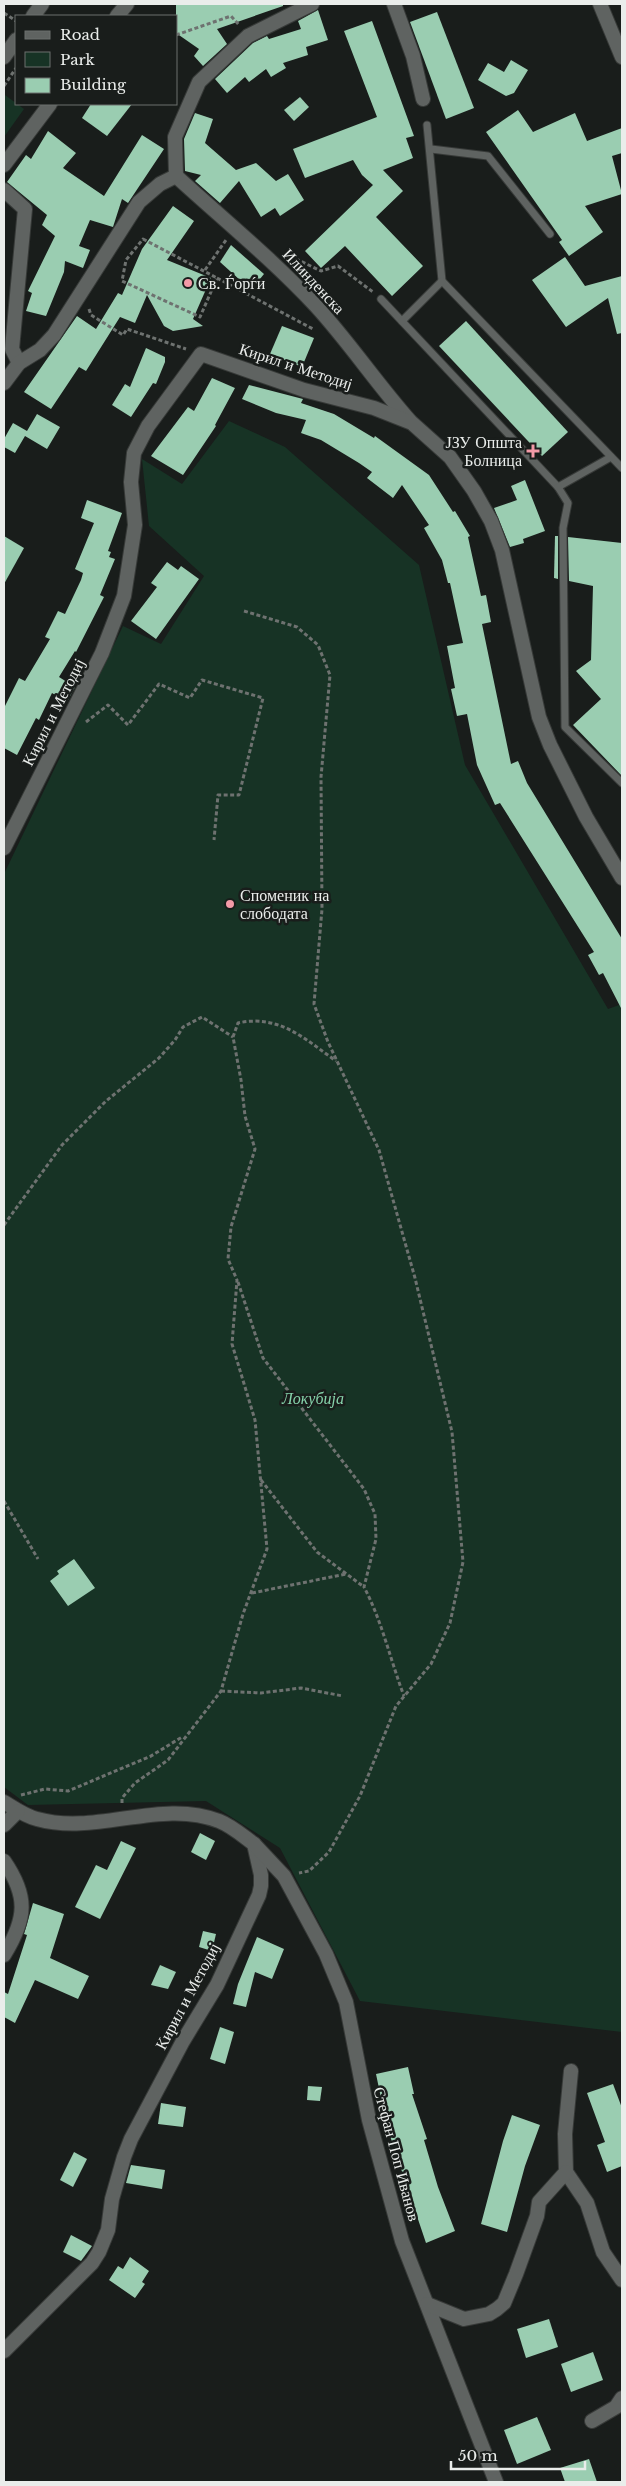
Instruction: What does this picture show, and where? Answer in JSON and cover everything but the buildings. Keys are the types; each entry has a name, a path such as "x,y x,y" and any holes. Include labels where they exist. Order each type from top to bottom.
{"street":[{"path":"34,15 42,4"},
{"path":"4,384 19,363 40,350 54,336 139,202 160,184 176,176 175,137 200,82 248,36 312,4"},
{"path":"394,4 413,56 423,99"},
{"path":"600,4 622,57"},
{"path":"4,57 15,41"},
{"path":"4,165 49,105"},
{"name":"Илинденска","path":"176,176 293,281 318,308 383,390 412,423"},
{"path":"4,190 25,209 12,349 19,363"},
{"name":"Кирил и Методиј","path":"4,848 102,653 124,596 135,524 130,482 134,453 148,426 201,354 304,390 374,408 412,423 450,457 474,491 491,522 502,550 539,716 550,745 586,817 622,878"},
{"path":"4,1825 11,1806 36,1819 50,1822 90,1823 170,1814 198,1815 220,1821 254,1844"},
{"name":"Кирил и Методиј","path":"4,2351 92,2263 99,2252 108,2230 112,2199 124,2157 132,2139 183,2041 217,1985 259,1895 261,1875 254,1844"},
{"name":"Стефан Поп Иванов","path":"254,1844 284,1876 326,1954 346,2002 362,2091 402,2241 450,2369 496,2482"},
{"path":"4,1861 16,1880 22,1898 19,1923 4,1955"},
{"path":"572,2071 564,2134 566,2172 587,2203 603,2252 622,2280"},
{"path":"427,2304 464,2319 489,2314 497,2310 504,2303 516,2274 537,2216 539,2202 566,2172"},
{"path":"592,2421 616,2407 622,2398"}],"lane":[{"path":"427,125 431,148 442,281 622,468"},
{"path":"431,148 488,156 550,234"},
{"path":"402,321 442,281"},
{"path":"381,299 558,487 568,503 563,528 566,726 622,783"},
{"path":"558,487 611,457"}],"path":[{"path":"4,12 15,20"},
{"path":"178,34 231,16 248,36"},
{"path":"4,86 15,70"},
{"path":"205,270 227,238 221,232"},
{"path":"217,278 200,317 122,281 126,260 143,239 312,328 318,334"},
{"path":"292,257 321,271 338,266 381,299"},
{"path":"78,299 88,305 91,315 123,335 127,329 201,354"},
{"path":"244,611 297,627 318,645 330,675 321,777 322,909 314,1004 338,1062 379,1150 415,1278 452,1432 462,1562 450,1623 431,1664 396,1706 360,1796 328,1852 309,1871 284,1876"},
{"path":"78,728 108,705 128,725 159,684 190,698 202,680 263,698 239,795 218,795 214,840"},
{"path":"4,1225 62,1145 106,1100 159,1058 176,1040 182,1027 202,1017 233,1037"},
{"path":"338,1062 285,1026 251,1020 238,1023 233,1037 245,1116 255,1149 231,1227 228,1259 263,1358 364,1488 375,1514 376,1539 364,1587"},
{"path":"123,1819 122,1798 135,1783 168,1760 220,1691 267,1548 255,1420 232,1344 237,1280"},
{"path":"261,1480 317,1552 364,1587 376,1610 390,1658 404,1696"},
{"path":"4,1501 38,1559"},
{"path":"251,1593 346,1574"},
{"path":"220,1691 261,1693 300,1688 343,1696"},
{"path":"11,1806 21,1795 45,1789 68,1791 151,1756 185,1736"}],"green space":[{"path":"4,96 15,102 15,105 24,109 4,137"},
{"name":"Локубија","path":"229,421 285,447 419,565 465,765 608,1009 622,1004 622,2032 360,2001 280,1848 206,1801 28,1805 4,1787 4,874 123,626 161,644 204,576 149,526 142,459 182,484"}],"place":[{"name":"Св. Ѓорѓи","path":"188,283"},
{"name":"ЈЗУ Општа Болница","path":"533,451"},
{"name":"Споменик на слободата","path":"230,904"}]}
